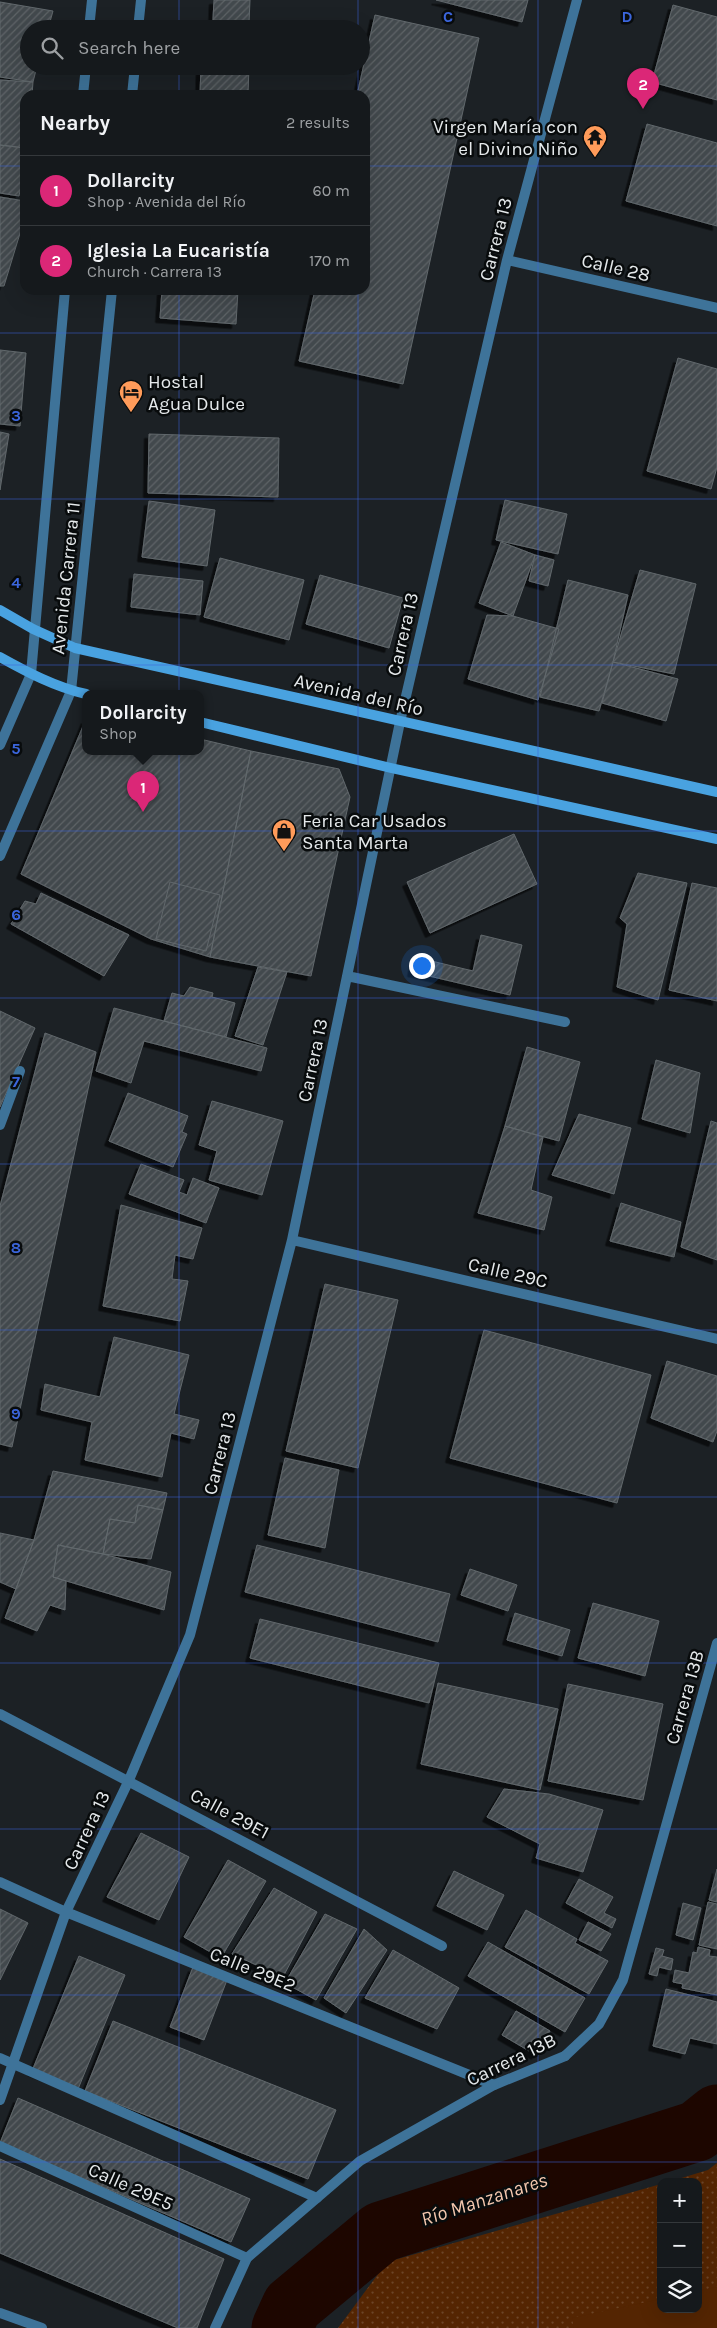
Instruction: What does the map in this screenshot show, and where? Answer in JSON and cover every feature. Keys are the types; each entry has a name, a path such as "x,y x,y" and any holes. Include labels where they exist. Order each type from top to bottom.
{"main road":[{"name":"Avenida del Río","path":"0,610 33,629 76,648 717,792"},
{"path":"0,656 31,674 71,691 82,693"},
{"path":"204,723 391,768 717,839"}],"street":[{"path":"90,20 92,0"},
{"path":"139,20 141,0"},
{"name":"Carrera 13","path":"0,2100 14,2065 66,1912 129,1780 190,1635 292,1240 400,722 507,260 577,0"},
{"path":"84,90 85,75"},
{"path":"132,90 133,75"},
{"name":"Calle 28","path":"507,260 717,308"},
{"name":"Avenida Carrera 11","path":"0,745 31,674 33,629 65,295"},
{"name":"Avenida Carrera 11","path":"0,856 71,691 111,295"},
{"path":"347,976 565,1022"},
{"path":"0,1124 20,1071"},
{"name":"Calle 29C","path":"292,1240 717,1339"},
{"name":"Carrera 13B","path":"215,2328 247,2258 360,2161 494,2084 565,2056 599,2024 623,1980 717,1643"},
{"name":"Calle 29E1","path":"0,1714 129,1780 442,1946"},
{"name":"Calle 29E2","path":"0,1882 66,1912 494,2084"},
{"path":"0,2058 317,2198"},
{"name":"Calle 29E5","path":"0,2146 247,2258"},
{"path":"0,2313 42,2328"}],"shaded area":[{"path":"717,2163 717,2328 338,2328 387,2262 657,2185 657,2313 702,2313 702,2178 681,2178 708,2170"},
{"path":"717,2287 717,2328 574,2328 572,2318 657,2300 657,2313 702,2313 702,2290"}],"building":[{"path":"214,0 250,0 249,20 213,20"},
{"path":"436,0 528,0 522,22"},
{"path":"0,2 53,11 50,20 20,20 20,75 35,75 33,82 0,77"},
{"path":"673,5 717,17 717,100 652,82"},
{"path":"375,15 479,38 403,384 299,361 314,295 370,295 370,90 358,90 362,75 370,75 370,37"},
{"path":"201,75 249,75 248,90 200,90"},
{"path":"0,80 33,82 32,90 20,90 20,147 0,145"},
{"path":"647,124 717,143 717,226 626,201"},
{"path":"0,145 20,147 19,196 0,193"},
{"path":"0,197 20,200 20,233 4,286 0,286"},
{"path":"162,295 238,295 236,324 160,318"},
{"path":"0,350 26,353 20,426 0,424"},
{"path":"678,358 717,369 717,467 711,489 647,471"},
{"path":"0,432 9,434 0,490"},
{"path":"149,434 279,438 278,497 148,493"},
{"path":"505,500 567,514 558,554 496,540"},
{"path":"149,501 215,510 207,566 142,557"},
{"path":"501,542 535,555 513,616 479,603"},
{"path":"535,555 554,560 548,586 529,581"},
{"path":"220,558 304,580 289,640 204,617"},
{"path":"640,570 696,584 674,674 613,662"},
{"path":"134,574 203,581 200,615 131,607"},
{"path":"320,575 403,598 389,648 306,624"},
{"path":"568,580 628,595 613,662 599,711 540,697"},
{"path":"487,615 513,616 559,629 538,700 468,679"},
{"path":"613,662 678,679 666,721 602,703"},
{"path":"82,729 82,755 204,755 204,740 251,751 210,957 151,939 21,874"},
{"name":"Feria Car Usados Santa Marta","path":"251,751 339,769 350,797 311,976 210,957"},
{"path":"514,834 537,884 430,933 407,882"},
{"path":"638,873 687,883 658,1000 617,987 627,924 620,918"},
{"path":"170,882 220,895 206,951 156,939"},
{"path":"692,883 717,888 717,1001 669,990"},
{"path":"41,893 129,935 104,976 11,924 25,901 36,904"},
{"path":"481,935 522,945 510,995 412,972 415,957 473,971"},
{"path":"258,967 287,972 263,1045 235,1036"},
{"path":"190,987 213,993 212,997 235,1003 226,1037 164,1021 172,993 184,996"},
{"path":"114,1008 267,1048 261,1071 144,1041 131,1083 96,1071"},
{"path":"0,1011 35,1028 0,1107"},
{"path":"45,1033 96,1052 12,1447 0,1444 0,1206"},
{"path":"527,1047 580,1062 559,1141 505,1126"},
{"path":"656,1060 700,1073 690,1133 642,1119"},
{"path":"128,1093 188,1116 182,1132 187,1134 173,1167 109,1141"},
{"path":"212,1101 283,1121 262,1195 209,1180 217,1151 199,1145"},
{"path":"579,1114 631,1128 614,1194 552,1175"},
{"path":"711,1121 717,1123 717,1260 681,1247"},
{"path":"505,1126 543,1137 531,1190 552,1197 544,1230 478,1213"},
{"path":"141,1164 184,1180 179,1192 187,1195 193,1178 219,1188 206,1223 129,1194"},
{"path":"621,1203 681,1222 674,1257 610,1241"},
{"path":"121,1205 202,1228 193,1259 175,1255 172,1279 188,1281 180,1321 103,1306"},
{"path":"325,1284 398,1300 358,1468 286,1451"},
{"path":"484,1330 651,1375 617,1503 450,1458"},
{"path":"114,1337 189,1355 174,1414 199,1420 194,1439 171,1433 162,1477 85,1460 92,1422 41,1410 45,1384 100,1397"},
{"path":"667,1361 717,1376 717,1431 713,1442 651,1418"},
{"path":"285,1458 339,1470 325,1548 268,1535"},
{"path":"53,1471 167,1493 163,1510 138,1505 135,1523 110,1519 103,1554 58,1545 53,1577 66,1581 65,1610 50,1605 37,1631 5,1618 34,1540"},
{"path":"138,1505 163,1510 151,1559 103,1554 110,1519 135,1523"},
{"path":"0,1533 34,1540 16,1589 0,1582"},
{"path":"58,1545 103,1554 171,1572 164,1610 53,1577"},
{"path":"257,1545 450,1594 438,1642 245,1592"},
{"path":"470,1569 517,1585 508,1611 461,1595"},
{"path":"593,1603 659,1621 645,1676 578,1658"},
{"path":"515,1613 570,1630 562,1656 507,1640"},
{"path":"260,1619 439,1663 429,1703 250,1658"},
{"path":"438,1683 558,1709 540,1790 421,1764"},
{"path":"568,1684 663,1704 643,1800 548,1781"},
{"path":"504,1789 549,1794 603,1810 583,1872 536,1858 540,1844 487,1817"},
{"path":"141,1833 189,1857 159,1920 107,1897"},
{"path":"228,1860 266,1881 221,1958 184,1937"},
{"path":"717,1869 717,1902 709,1900"},
{"path":"454,1871 504,1895 487,1930 437,1906"},
{"path":"579,1879 613,1897 604,1913 616,1919 612,1928 566,1903"},
{"path":"274,1888 317,1912 283,1977 232,1954"},
{"path":"708,1902 717,1904 717,1949 699,1945"},
{"path":"683,1903 701,1908 693,1940 676,1935"},
{"path":"0,1909 28,1923 0,1980"},
{"path":"526,1910 577,1939 575,1943 608,1961 589,1994 505,1947"},
{"path":"325,1914 357,1929 316,2000 285,1983"},
{"path":"588,1922 611,1934 601,1951 579,1940"},
{"path":"364,1929 387,1950 346,2013 324,1998"},
{"path":"488,1942 585,1998 565,2032 468,1976"},
{"path":"698,1947 710,1950 709,1956 717,1957 717,1995 682,1988 683,1984 673,1982 675,1970 689,1973 693,1952 697,1953"},
{"path":"656,1948 664,1950 662,1956 673,1959 671,1970 659,1967 657,1976 649,1974"},
{"path":"393,1950 459,1988 437,2029 365,1998"},
{"path":"79,1956 125,1975 78,2089 32,2071"},
{"path":"193,1967 227,1980 204,2040 170,2027"},
{"path":"666,1989 717,2002 717,2044 690,2038 685,2054 653,2046"},
{"path":"516,2011 550,2031 536,2055 502,2035"},
{"path":"113,2021 336,2110 308,2179 85,2091"},
{"path":"18,2098 250,2199 231,2242 0,2143"},
{"path":"0,2159 224,2259 197,2328 178,2328 0,2253"}],"waterway":[{"name":"Río Manzanares","path":"282,2328 292,2306 381,2232 697,2131 717,2115"}],"place":[{"name":"Iglesia La Eucaristía","path":"643,109"},
{"name":"Virgen María con el Divino Niño","path":"595,158"},
{"name":"Hostal Agua Dulce","path":"131,413"},
{"name":"Dollarcity","path":"143,812"},
{"name":"Feria Car Usados Santa Marta","path":"284,852"}]}
